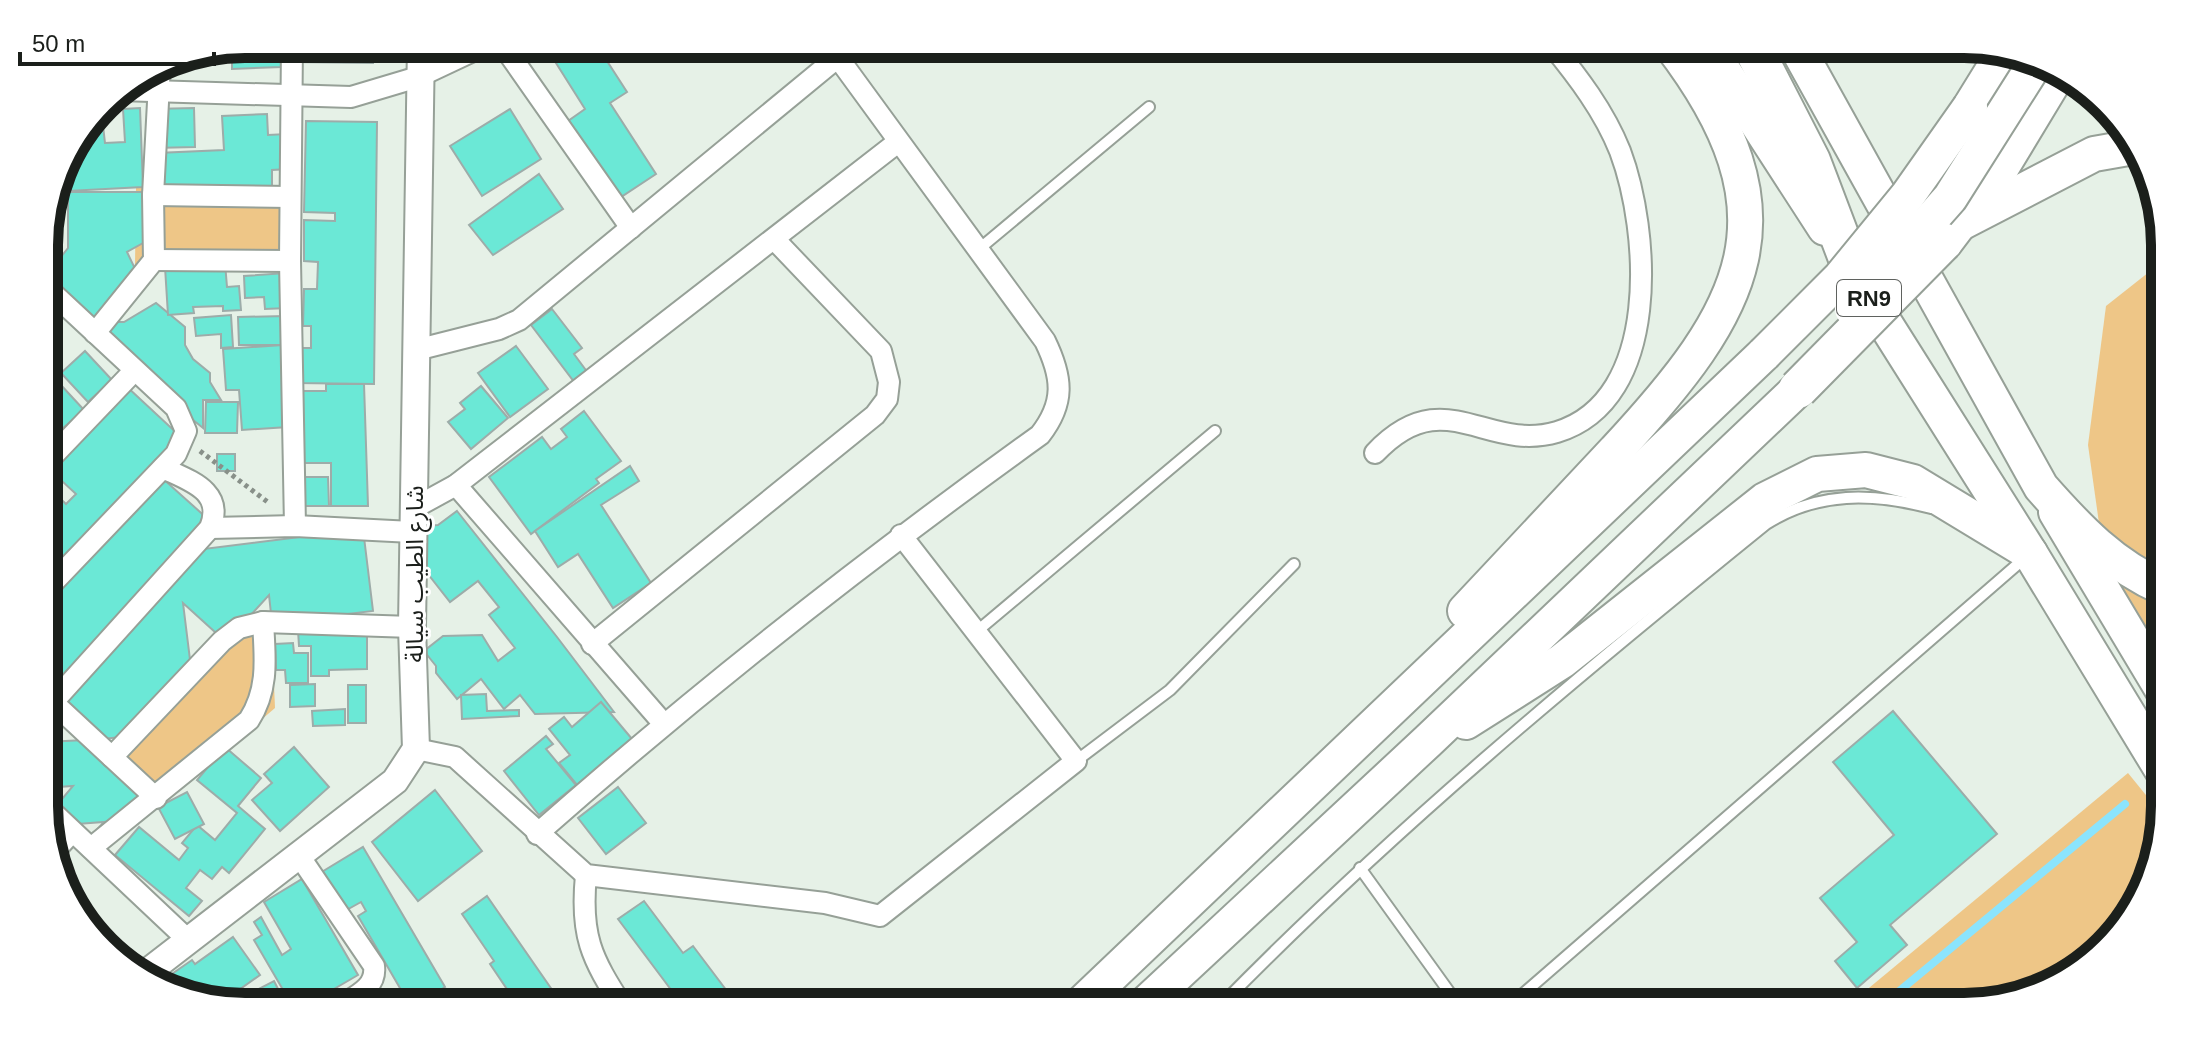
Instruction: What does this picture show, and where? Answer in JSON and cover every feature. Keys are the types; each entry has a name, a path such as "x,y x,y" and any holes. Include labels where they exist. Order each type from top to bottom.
{"highway":[{"name":"RN9","path":"1758,58 1811,161 1855,277"},
{"path":"1798,389 1951,233 1999,168 2052,80"}],"main road":[{"path":"1309,790 1364,719 1665,397 1726,309 1744,254 1746,224 1739,169 1716,110 1680,58"},
{"name":"RN9","path":"1716,58 1749,105 2030,553"},
{"path":"1803,58 2041,487 2151,671"},
{"path":"1093,993 1309,790 1840,278 1908,195 1998,62"},
{"path":"1157,993 1428,741 1798,389 1844,318 1950,198 2031,70"},
{"path":"1951,233 2094,154 2124,149"},
{"path":"1428,741 1530,684 1749,511 1782,490 1817,474 1854,470 1890,473 1935,493 1979,525 2030,553 2151,752"},
{"path":"2041,487 2097,547 2137,576 2151,582"}],"street":[{"path":"292,58 290,261 295,520"},
{"name":"شارع الطيب سيالة","path":"416,749 412,627 420,58"},
{"path":"140,91 351,97 418,77 458,58"},
{"path":"512,58 631,228"},
{"path":"416,350 499,329 519,320 631,228 825,58"},
{"path":"537,834 663,723 901,535 1040,435 1056,415 1059,390 1055,363 1031,320 838,58"},
{"path":"1375,453 1393,434 1413,423 1444,419 1530,437 1557,432 1579,422 1602,401 1627,364 1638,326 1642,266 1638,212 1612,137 1584,84 1563,58"},
{"path":"95,333 154,260 153,195 159,79"},
{"path":"210,528 295,520 413,520 898,142"},
{"path":"153,195 290,197"},
{"path":"592,644 875,415 887,399 887,367 881,351 775,240"},
{"path":"154,260 290,261"},
{"path":"58,298 176,408 184,422 184,440 163,468 58,577"},
{"path":"58,450 134,371"},
{"path":"58,688 210,528 214,505 204,487 163,468"},
{"path":"456,485 663,723"},
{"path":"152,968 395,781 416,749 455,757 586,875 825,903 880,916 1076,761 901,535"},
{"path":"84,842 156,798 249,720 255,712 265,682 263,622"},
{"path":"112,757 222,641 239,628 263,622 412,627"},
{"path":"58,706 156,798"},
{"path":"59,818 187,939"},
{"path":"300,857 374,966 375,977 371,985 359,993"},
{"path":"586,875 584,897 590,948 595,964 614,993"}],"lane":[{"path":"979,249 1149,107"},
{"path":"976,632 1215,431"},
{"path":"1233,993 1360,868 1491,752 1784,513 1824,499 1873,497 1927,507 1979,525"},
{"path":"1524,993 2030,553"},
{"path":"1076,761 1170,690 1294,564"},
{"path":"64,853 84,842"},
{"path":"1360,868 1450,993"}],"path":[{"path":"184,440 295,520"}],"shaded area":[{"path":"136,188 297,188 297,267 135,266"},
{"path":"2151,270 2151,648 2106,573 2088,445 2106,306"},
{"path":"238,610 271,614 275,708 158,808 102,759"},
{"path":"2128,773 2151,801 2149,830 2141,866 2126,900 2096,938 2068,961 2024,983 1976,993 1863,993"}],"building":[{"path":"232,58 281,58 281,67 232,69"},
{"path":"293,58 373,58 373,63 293,62"},
{"path":"553,58 605,58 627,92 610,103 656,174 618,199 568,121 585,109"},
{"path":"140,108 143,187 68,191 77,162 103,124 105,143 125,142 123,109"},
{"path":"194,108 195,147 153,148 152,109"},
{"path":"510,109 541,159 482,196 450,146"},
{"path":"267,114 268,135 287,134 289,169 272,170 272,190 159,191 157,153 224,150 222,116"},
{"path":"306,121 377,122 374,384 296,383 296,348 311,348 311,326 303,326 304,289 317,289 318,262 304,261 304,220 335,221 335,213 304,212"},
{"path":"539,174 563,209 493,255 469,225"},
{"path":"68,192 143,192 143,243 127,252 138,275 116,322 124,322 156,303 185,327 185,345 193,359 210,373 210,382 221,400 203,400 203,428 99,344 58,293 58,261 68,248"},
{"path":"225,263 227,287 239,286 241,310 223,311 223,306 193,307 194,313 168,315 165,267"},
{"path":"286,273 288,308 265,309 264,297 245,298 244,276"},
{"path":"552,309 582,348 574,354 588,373 575,383 531,325"},
{"path":"231,315 233,347 221,348 221,334 196,336 194,318"},
{"path":"285,316 286,345 239,345 238,317"},
{"path":"283,345 288,427 242,430 239,390 226,390 223,349"},
{"path":"516,346 548,389 510,417 478,373"},
{"path":"85,351 112,380 88,402 61,373"},
{"path":"60,384 84,410 62,429 58,425"},
{"path":"326,384 364,384 368,506 331,506 331,463 293,463 293,391 326,391"},
{"path":"125,385 181,437 152,469 209,520 180,552 363,529 373,611 272,623 269,595 226,642 183,603 192,676 139,735 103,739 58,697 58,496 66,504 76,494 58,477 58,459"},
{"path":"481,386 508,418 471,449 448,422 465,409 460,403"},
{"path":"206,402 238,402 237,433 205,433"},
{"path":"584,411 621,461 596,479 599,483 531,534 489,477 542,437 551,449 567,437 561,429"},
{"path":"217,454 235,454 235,471 217,471"},
{"path":"630,466 639,481 601,505 651,583 613,608 578,554 558,567 535,531"},
{"path":"304,477 328,477 329,506 305,506"},
{"path":"457,511 614,712 535,714 520,695 504,709 481,679 457,699 436,673 436,666 424,651 443,636 482,635 498,661 515,648 489,615 499,607 478,581 450,602 424,569 423,526 438,525"},
{"path":"367,629 367,669 329,670 329,676 311,676 311,646 299,646 298,630"},
{"path":"293,643 294,653 308,653 308,683 286,683 285,670 276,670 275,644"},
{"path":"315,684 315,706 290,707 290,685"},
{"path":"348,685 366,685 366,723 348,723"},
{"path":"486,694 487,711 519,710 519,716 462,719 461,695"},
{"path":"601,702 632,739 577,785 559,763 570,755 549,729 564,717 572,727"},
{"path":"345,709 345,725 313,726 312,711"},
{"path":"1893,711 1997,834 1890,925 1907,945 1857,988 1835,961 1857,942 1820,898 1894,835 1833,762"},
{"path":"546,736 553,744 546,749 576,785 539,815 504,771"},
{"path":"85,740 133,783 134,791 145,801 92,835 104,822 77,824 58,806 73,786 58,787 58,741"},
{"path":"225,747 261,778 238,806 265,829 229,873 222,867 212,879 200,870 186,888 202,901 189,916 115,855 139,827 179,860 188,848 182,843 197,825 215,840 237,813 197,780"},
{"path":"294,747 329,787 280,831 252,800 272,783 264,774"},
{"path":"618,787 646,823 606,854 578,818"},
{"path":"435,790 482,851 418,901 372,842"},
{"path":"187,792 204,824 175,839 158,807"},
{"path":"363,847 445,987 436,993 403,993 358,916 366,911 361,902 343,912 320,873"},
{"path":"302,879 358,975 327,993 285,993 254,940 262,935 254,922 261,917 282,955 291,949 264,902"},
{"path":"487,896 554,993 510,993 490,964 494,961 462,914"},
{"path":"644,901 683,953 693,946 728,993 674,993 618,919"},
{"path":"86,905 123,946 113,938"},
{"path":"233,937 260,975 235,993 185,983 169,976 192,960 195,964"},
{"path":"274,981 280,993 253,993"}],"waterway":[{"path":"1897,993 2125,804"}]}
